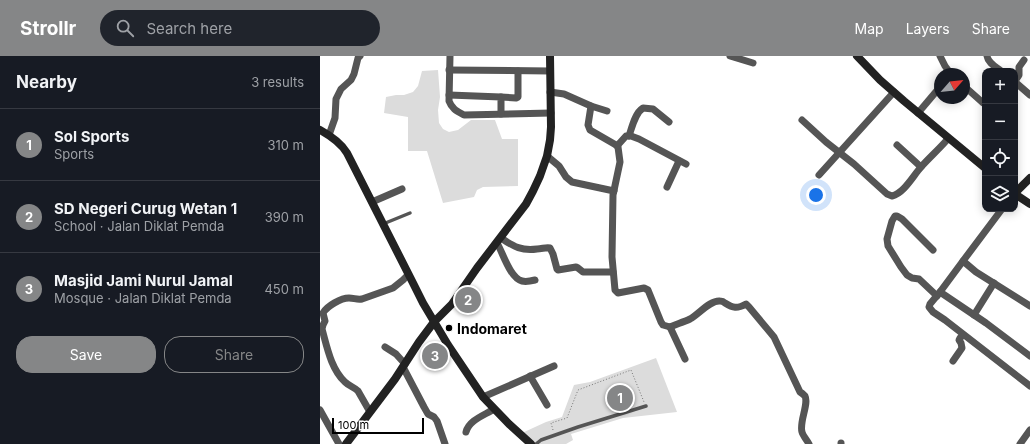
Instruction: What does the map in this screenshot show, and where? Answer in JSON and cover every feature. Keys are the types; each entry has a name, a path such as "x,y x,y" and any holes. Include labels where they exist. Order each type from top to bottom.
{"street":[{"path":"329,135 335,118 336,99 338,93 351,80 360,56"},
{"path":"450,56 449,101 455,110 464,115 550,113"},
{"path":"346,444 434,322 452,304 526,204 540,176 547,156 550,140 550,56"},
{"path":"730,56 753,63"},
{"path":"857,56 880,80 982,166"},
{"path":"940,56 946,68"},
{"path":"987,56 990,62 997,68"},
{"path":"1018,77 1019,67 1024,60"},
{"path":"449,70 550,71"},
{"path":"449,95 516,98 518,97 518,71"},
{"path":"1018,85 1030,95"},
{"path":"970,91 982,102"},
{"path":"550,92 564,94 606,111"},
{"path":"819,175 894,92"},
{"path":"918,113 934,94"},
{"path":"501,114 502,97"},
{"path":"591,106 588,125 590,130 617,146 620,156 614,191 612,257 615,290 618,293 644,288 648,290 661,322 663,325 670,327 690,319 709,304 714,302 721,301 735,308 740,308 746,304 774,337 800,392 806,398 802,421 802,432 809,444"},
{"path":"630,136 641,109 653,109 669,122"},
{"path":"802,120 891,196 901,191 948,138"},
{"path":"320,130 340,144 347,153 408,274 448,345 483,397 531,444"},
{"path":"617,146 626,136 630,136 639,139 686,164"},
{"path":"897,145 921,167"},
{"path":"547,156 559,166 566,177 572,182 614,191"},
{"path":"667,187 679,161"},
{"path":"1018,190 1030,178"},
{"path":"372,202 402,188"},
{"path":"1018,195 1030,204"},
{"path":"1000,212 929,307 933,312 946,320 963,335 1030,386"},
{"path":"933,250 902,219 895,216 887,239 888,246 907,275 912,278 919,279 938,294 974,315 1030,356"},
{"path":"499,241 520,249 532,250 546,247 550,248 558,270 576,267 584,272 613,272"},
{"path":"499,241 515,277 522,281 536,280"},
{"path":"963,261 976,272 1030,306"},
{"path":"370,412 358,391 346,384 334,366 322,328 325,321 323,313 332,305 344,299 349,298 358,300 391,288 408,274"},
{"path":"974,315 994,283"},
{"path":"670,327 684,360"},
{"path":"953,361 962,348 959,340 963,335"},
{"path":"385,348 396,354 404,365 428,414 434,417 437,421 445,444"},
{"path":"483,397 554,366"},
{"path":"530,376 547,405"},
{"path":"466,432 471,423 494,409"},
{"path":"320,410 339,444"},
{"path":"1020,444 1030,430"}],"lane":[{"path":"383,224 410,213"},
{"path":"536,444 541,440 578,427 646,406"}],"path":[{"path":"555,435 551,423 567,418 578,390 632,370 646,406"}],"shaded area":[{"path":"438,70 440,97 438,110 439,123 443,129 449,132 458,130 471,120 495,120 502,139 518,139 518,186 483,187 477,190 474,197 443,203 427,151 408,151 408,117 384,113 386,97 404,95 413,92 418,86 422,71"},
{"path":"656,358 677,412 623,418 571,434 573,440 566,444 536,444 522,433 546,422 562,417 574,385 590,382"}],"place":[{"name":"SD Negeri Curug Wetan 1","path":"468,300"},
{"name":"Indomaret","path":"449,328"},
{"name":"Masjid Jami Nurul Jamal","path":"435,356"},
{"name":"Sol Sports","path":"620,398"}]}
